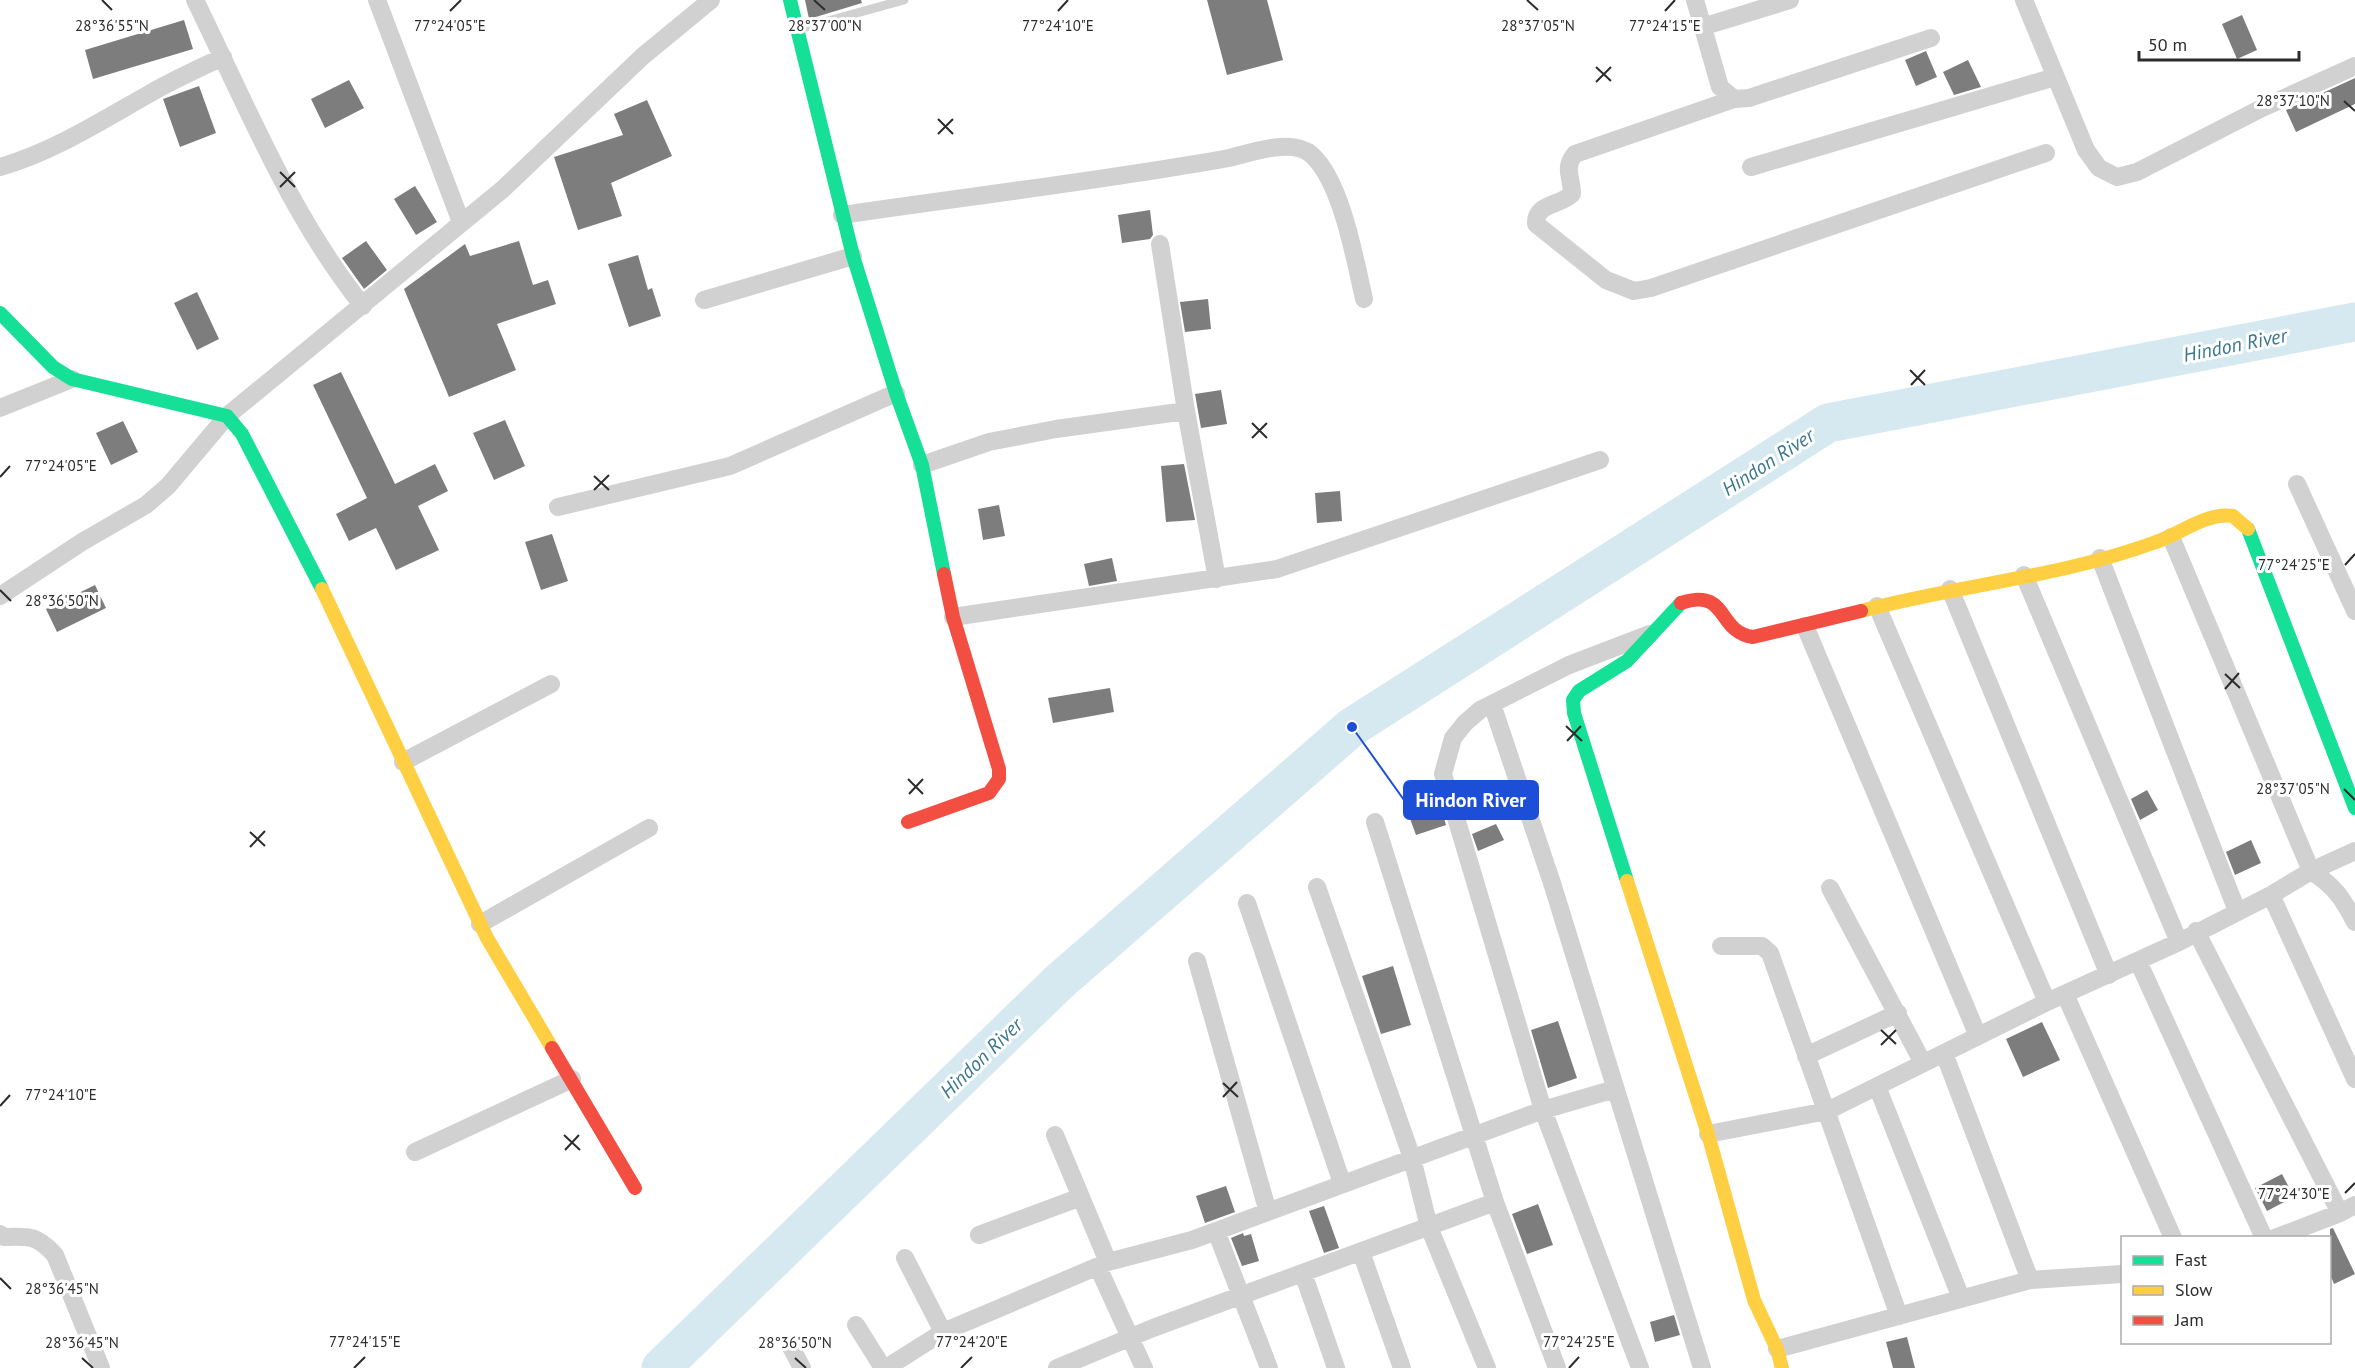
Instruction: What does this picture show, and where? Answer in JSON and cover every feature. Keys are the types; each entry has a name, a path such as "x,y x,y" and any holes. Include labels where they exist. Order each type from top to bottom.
{"street":[{"path":"195,0 296,208 332,268 363,306"},
{"path":"376,0 461,222"},
{"path":"0,596 82,542 146,505 168,486 227,416 503,189 643,56 711,0"},
{"path":"790,0 799,29 853,256 896,393 922,465 953,617 999,769 999,780 989,793 908,822"},
{"path":"1695,0 1720,87 1734,99"},
{"path":"1702,27 1790,0"},
{"path":"2024,0 2086,150 2099,168 2117,177 2137,172 2262,108 2355,66"},
{"path":"1931,38 1749,98 1734,99 1575,153 1569,161 1567,174 1572,194 1560,203 1541,208 1535,216 1536,224 1606,280 1634,291 1651,288 2046,153"},
{"path":"0,166 18,162 104,121 150,93 223,57"},
{"path":"1751,167 2055,77"},
{"path":"842,215 1194,164 1281,148 1299,148 1312,155 1327,176 1346,224 1365,299"},
{"path":"1160,244 1186,411 1217,579"},
{"path":"704,300 853,256"},
{"path":"0,313 53,367 72,378 227,416 242,434 340,624 480,924 635,1188"},
{"path":"0,408 72,378"},
{"path":"558,507 730,466 896,393"},
{"path":"922,465 989,442 1056,429 1186,411"},
{"path":"953,617 1277,569 1600,460"},
{"path":"2297,483 2355,611"},
{"path":"1782,1368 1777,1349 1754,1300 1708,1134 1574,713 1573,700 1580,691 1614,671 1681,603 1694,597 1708,598 1719,607 1734,628 1751,638 1950,589 2100,558 2171,537 2220,515 2232,513 2240,516 2247,526 2355,808"},
{"path":"2171,537 2311,871 2331,884 2343,899 2355,922"},
{"path":"2100,558 2237,911"},
{"path":"2024,575 2179,942"},
{"path":"1950,589 2109,975"},
{"path":"1877,606 2047,1002"},
{"path":"1805,626 1978,1036"},
{"path":"1640,1368 1543,1110 1443,774 1453,738 1465,723 1492,704 1569,665 1651,634"},
{"path":"403,762 551,684"},
{"path":"1492,704 1552,883 1702,1368"},
{"path":"1375,822 1495,1202 1557,1368"},
{"path":"480,924 648,828"},
{"path":"1708,1134 1827,1112 2047,1002 2179,942 2196,931 2271,895 2311,871 2355,851"},
{"path":"1317,887 1412,1158 1429,1227 1487,1368"},
{"path":"1830,888 1923,1063"},
{"path":"2271,895 2355,1079"},
{"path":"1247,903 1342,1183"},
{"path":"2196,931 2347,1209 2280,1236"},
{"path":"1721,946 1762,946 1770,953 1899,1316"},
{"path":"1197,961 1268,1212"},
{"path":"2138,961 2263,1236"},
{"path":"2065,994 2172,1236"},
{"path":"1806,1056 1898,1014"},
{"path":"1944,1053 2030,1280"},
{"path":"415,1152 572,1079"},
{"path":"1877,1086 1962,1298"},
{"path":"856,1325 884,1368 943,1332 1103,1265 1216,1231 1543,1110 1615,1089"},
{"path":"1055,1135 1081,1197 1103,1265 1144,1368"},
{"path":"979,1235 1081,1197"},
{"path":"1056,1368 1130,1337 1495,1202"},
{"path":"1216,1231 1269,1368"},
{"path":"0,1234 31,1236 45,1244 55,1255 101,1368"},
{"path":"1361,1252 1402,1368"},
{"path":"905,1258 943,1332"},
{"path":"1304,1274 1336,1368"},
{"path":"1777,1349 2030,1280 2121,1274"},
{"path":"791,1347 802,1368"}],"lane":[{"path":"799,29 904,0"}],"building":[{"path":"805,0 861,0 862,3 809,19"},
{"path":"1207,0 1267,0 1283,60 1227,75"},
{"path":"2242,15 2257,50 2237,59 2222,24"},
{"path":"184,20 193,49 93,79 85,50"},
{"path":"1926,51 1937,77 1916,86 1905,60"},
{"path":"1968,60 1981,87 1954,95 1943,72"},
{"path":"2355,78 2355,104 2296,132 2286,110"},
{"path":"349,80 364,108 325,128 311,99"},
{"path":"199,86 216,133 180,147 163,99"},
{"path":"647,100 672,156 611,183 622,216 578,230 554,157 623,135 614,114"},
{"path":"415,186 437,222 416,235 394,199"},
{"path":"1150,210 1153,235 1150,239 1122,243 1118,215"},
{"path":"366,241 387,270 364,289 342,258"},
{"path":"519,241 533,285 548,280 556,304 497,324 516,370 449,397 404,289 465,244 470,256"},
{"path":"638,255 648,290 652,288 661,316 629,327 608,264"},
{"path":"197,292 219,339 197,350 174,303"},
{"path":"1208,299 1211,329 1185,332 1180,302"},
{"path":"341,372 395,484 435,464 448,491 418,506 439,550 396,570 376,528 349,541 336,514 367,498 313,385"},
{"path":"1221,390 1227,424 1201,428 1195,394"},
{"path":"505,420 525,466 494,480 473,433"},
{"path":"123,421 138,452 111,465 96,433"},
{"path":"1184,464 1195,520 1166,522 1161,466"},
{"path":"1340,491 1342,521 1317,523 1315,493"},
{"path":"999,505 1005,536 983,540 978,509"},
{"path":"552,534 568,581 541,590 525,542"},
{"path":"1112,558 1117,581 1089,586 1084,564"},
{"path":"95,585 106,608 57,632 46,609"},
{"path":"1110,688 1114,712 1053,723 1048,698"},
{"path":"2147,790 2158,810 2140,820 2131,799"},
{"path":"1437,794 1446,825 1416,835 1405,805"},
{"path":"1496,824 1504,840 1478,851 1472,834"},
{"path":"2251,840 2261,863 2235,875 2226,852"},
{"path":"1393,966 1411,1025 1381,1034 1362,976"},
{"path":"1558,1021 1577,1078 1548,1088 1531,1030"},
{"path":"2042,1022 2060,1060 2023,1077 2006,1039"},
{"path":"2282,1174 2294,1197 2267,1211 2255,1188"},
{"path":"1226,1186 1235,1212 1205,1223 1196,1196"},
{"path":"1538,1204 1553,1245 1527,1254 1512,1214"},
{"path":"1324,1206 1339,1248 1324,1253 1309,1211"},
{"path":"2333,1228 2355,1274 2334,1284 2331,1276 2330,1229"},
{"path":"1243,1233 1244,1236 1251,1234 1259,1261 1242,1266 1231,1238"},
{"path":"1674,1315 1680,1335 1655,1342 1650,1322"},
{"path":"1907,1337 1915,1368 1893,1368 1886,1342"}],"waterway":[{"name":"Hindon River","path":"661,1368 1059,982 1352,727 1828,423 2355,322"}],"traffic: fast":[{"path":"790,0 853,256 896,393 922,465 944,574"},
{"path":"0,313 53,367 72,379 227,416 242,434 322,589"},
{"path":"2248,529 2355,808"},
{"path":"1627,881 1574,713 1573,700 1579,691 1627,661 1681,603"}],"traffic: slow":[{"path":"1861,611 2084,564 2156,542 2213,517 2233,516 2248,529"},
{"path":"322,589 487,938 552,1048"},
{"path":"1627,881 1708,1134 1754,1300 1777,1349 1782,1368"}],"traffic: jam":[{"path":"908,822 989,793 999,779 999,769 953,617 944,574"},
{"path":"1681,603 1696,600 1707,601 1715,605 1733,627 1753,637 1861,611"},
{"path":"552,1048 635,1188"}],"place":[{"name":"Hindon River","path":"1352,727"}]}
